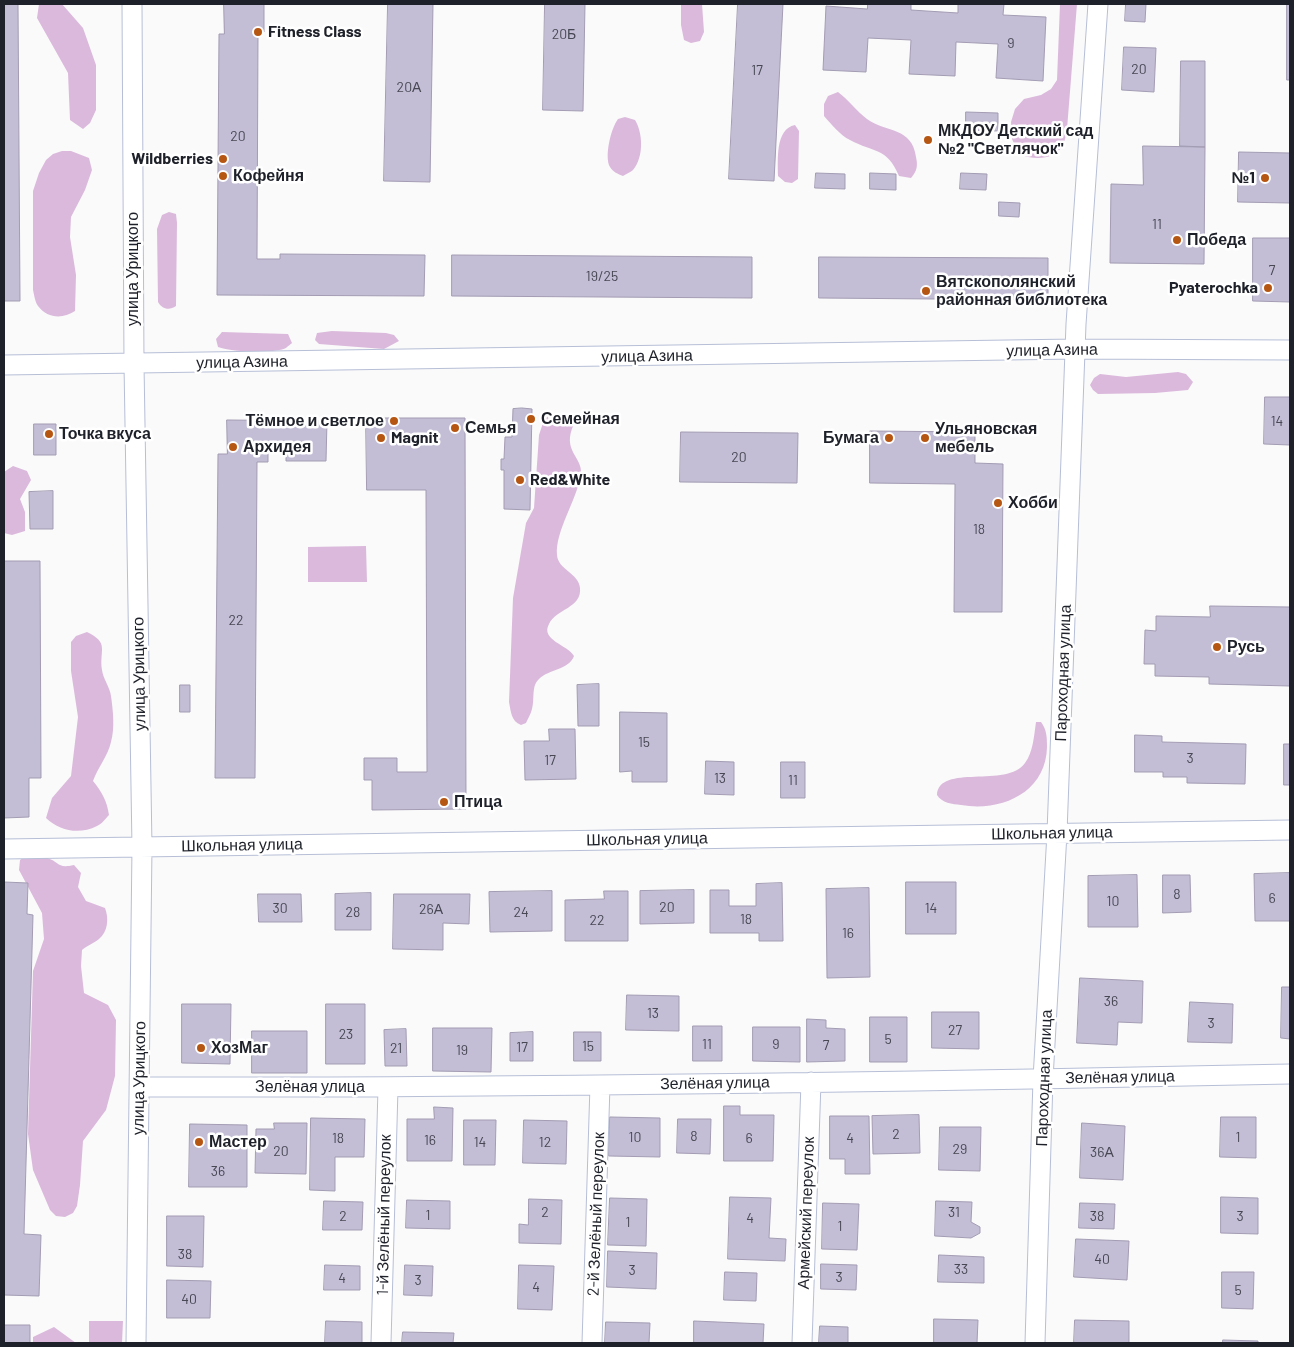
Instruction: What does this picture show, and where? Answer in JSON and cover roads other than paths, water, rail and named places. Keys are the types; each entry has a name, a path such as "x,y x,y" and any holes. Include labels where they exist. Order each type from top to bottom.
{"street":[{"name":"улица Урицкого","path":"132,4 134,364 142,847 136,1343"},
{"name":"Пароходная улица","path":"1035,1343 1043,1079 1057,833 1075,349 1098,4"},
{"name":"улица Азина","path":"4,364 134,364 1075,349 1290,350"},
{"name":"Школьная улица","path":"4,849 1290,830"},
{"name":"Зелёная улица","path":"139,1087 388,1088 1290,1074"},
{"name":"Армейский переулок","path":"802,1343 811,1082"},
{"name":"2-й Зелёный переулок","path":"592,1343 600,1085"},
{"name":"1-й Зелёный переулок","path":"381,1343 388,1088"}],"place":[{"name":"Fitness Class","path":"258,32"},
{"name":"МКДОУ Детский сад №2 \"Светлячок\"","path":"928,140"},
{"name":"Wildberries","path":"223,159"},
{"name":"Кофейня","path":"223,176"},
{"name":"№1","path":"1265,178"},
{"name":"Победа","path":"1177,240"},
{"name":"Pyaterochka","path":"1268,288"},
{"name":"Вятскополянский районная библиотека","path":"926,291"},
{"name":"Семейная","path":"531,419"},
{"name":"Тёмное и светлое","path":"394,421"},
{"name":"Семья","path":"455,428"},
{"name":"Точка вкуса","path":"49,434"},
{"name":"Magnit","path":"381,438"},
{"name":"Бумага","path":"889,438"},
{"name":"Ульяновская мебель","path":"925,438"},
{"name":"Архидея","path":"233,447"},
{"name":"Red&White","path":"520,480"},
{"name":"Хобби","path":"998,503"},
{"name":"Русь","path":"1217,647"},
{"name":"Птица","path":"444,802"},
{"name":"ХозМаг","path":"201,1048"},
{"name":"Мастер","path":"199,1142"}]}
